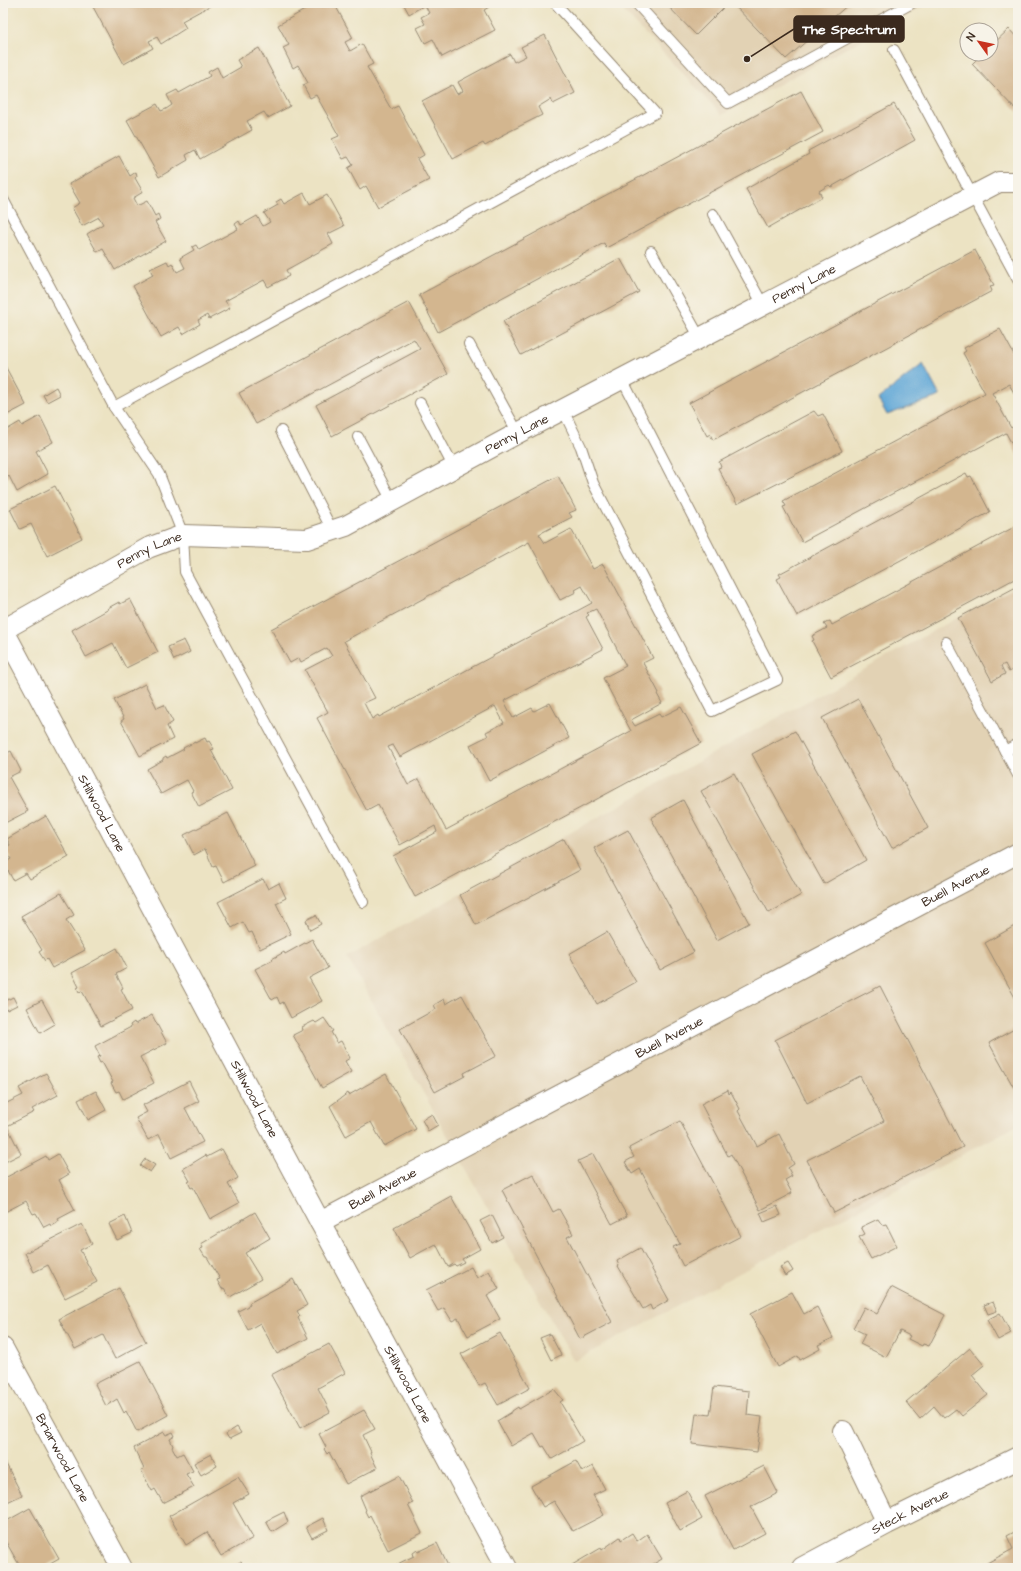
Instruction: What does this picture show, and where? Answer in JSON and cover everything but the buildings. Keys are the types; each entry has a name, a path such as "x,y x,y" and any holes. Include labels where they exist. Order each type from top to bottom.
{"street":[{"name":"Penny Lane","path":"3,630 148,548 183,535 307,539 346,526 518,433 998,182 1018,182"},
{"name":"Stillwood Lane","path":"3,630 507,1568"},
{"name":"Buell Avenue","path":"320,1222 1018,853"},
{"name":"Briarwood Lane","path":"3,1348 122,1568"},
{"path":"843,1431 887,1523"},
{"name":"Steck Avenue","path":"804,1568 887,1523 1018,1458"}],"lane":[{"path":"114,407 655,113 555,3"},
{"path":"636,3 728,103 912,3"},
{"path":"894,50 1018,280"},
{"path":"3,199 114,407 160,474 183,535 185,572 363,902"},
{"path":"713,214 764,304"},
{"path":"651,251 700,338"},
{"path":"469,344 518,433"},
{"path":"563,410 581,447 593,483 712,711 777,680 622,379"},
{"path":"420,403 454,468"},
{"path":"281,431 332,530"},
{"path":"358,437 392,501"},
{"path":"946,642 1018,775"},
{"path":"1005,751 1018,744"}],"shaded area":[{"path":"616,3 930,3 722,115"},
{"path":"1018,584 1018,1125 574,1361 347,957"}],"water":[{"path":"923,364 940,396 887,415 878,399"}],"place":[{"name":"The Spectrum","path":"747,59"}]}
